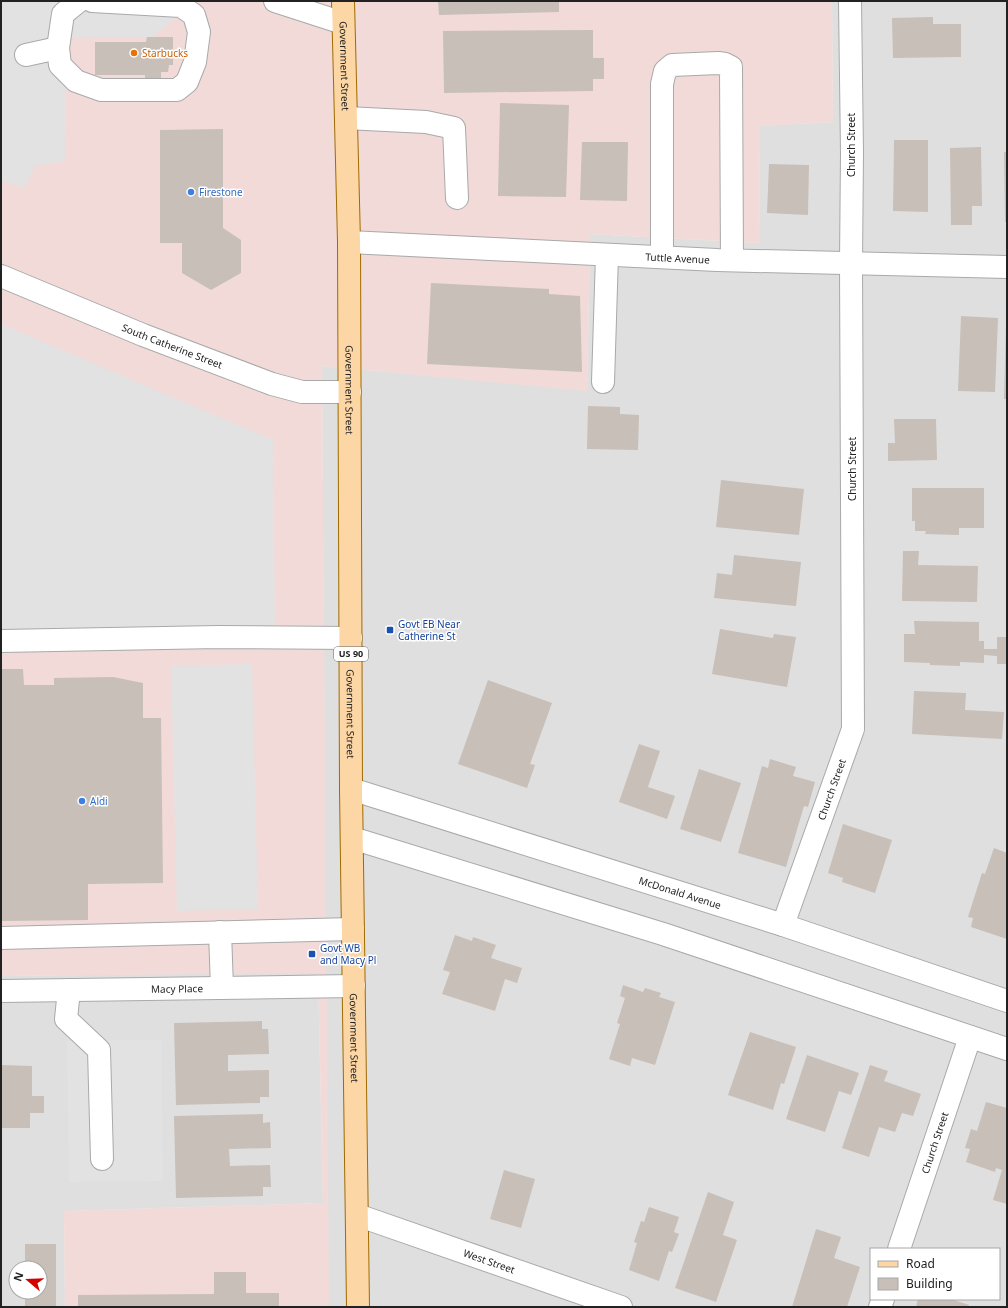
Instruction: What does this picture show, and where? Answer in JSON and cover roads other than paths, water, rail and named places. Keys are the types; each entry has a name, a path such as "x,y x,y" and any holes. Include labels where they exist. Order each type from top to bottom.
{"main road":[{"name":"Government Street","path":"343,1 349,242 351,789 358,1307"}],"street":[{"path":"78,1 63,14 58,48 60,65 76,82 101,90 177,90 186,82 195,62 199,32 194,15 181,6 159,2 92,1"},
{"path":"275,1 344,23"},
{"name":"Church Street","path":"783,925 853,729 852,153 850,1"},
{"path":"26,55 58,48"},
{"path":"662,258 662,84 665,71 672,64 718,63 731,67 732,260"},
{"path":"346,118 426,122 454,128 457,198"},
{"name":"Tuttle Avenue","path":"349,242 662,258 1007,267"},
{"path":"603,382 607,255"},
{"name":"South Catherine Street","path":"1,276 143,335 272,384 302,392 350,392"},
{"path":"1,641 225,637 351,638"},
{"name":"McDonald Avenue","path":"351,789 783,925 1007,1001"},
{"path":"352,838 663,934 1007,1049"},
{"path":"1,938 353,929"},
{"path":"220,932 222,988"},
{"name":"Macy Place","path":"1,991 354,986"},
{"path":"69,990 66,1019 99,1050 102,1159"},
{"name":"Church Street","path":"899,1248 970,1037"},
{"name":"West Street","path":"357,1215 620,1307"}],"place":[{"name":"Starbucks","path":"134,53"},
{"name":"Firestone","path":"191,192"},
{"name":"Govt EB Near Catherine St","path":"390,630"},
{"name":"Aldi","path":"82,801"},
{"name":"Govt WB and Macy Pl","path":"312,954"}]}
